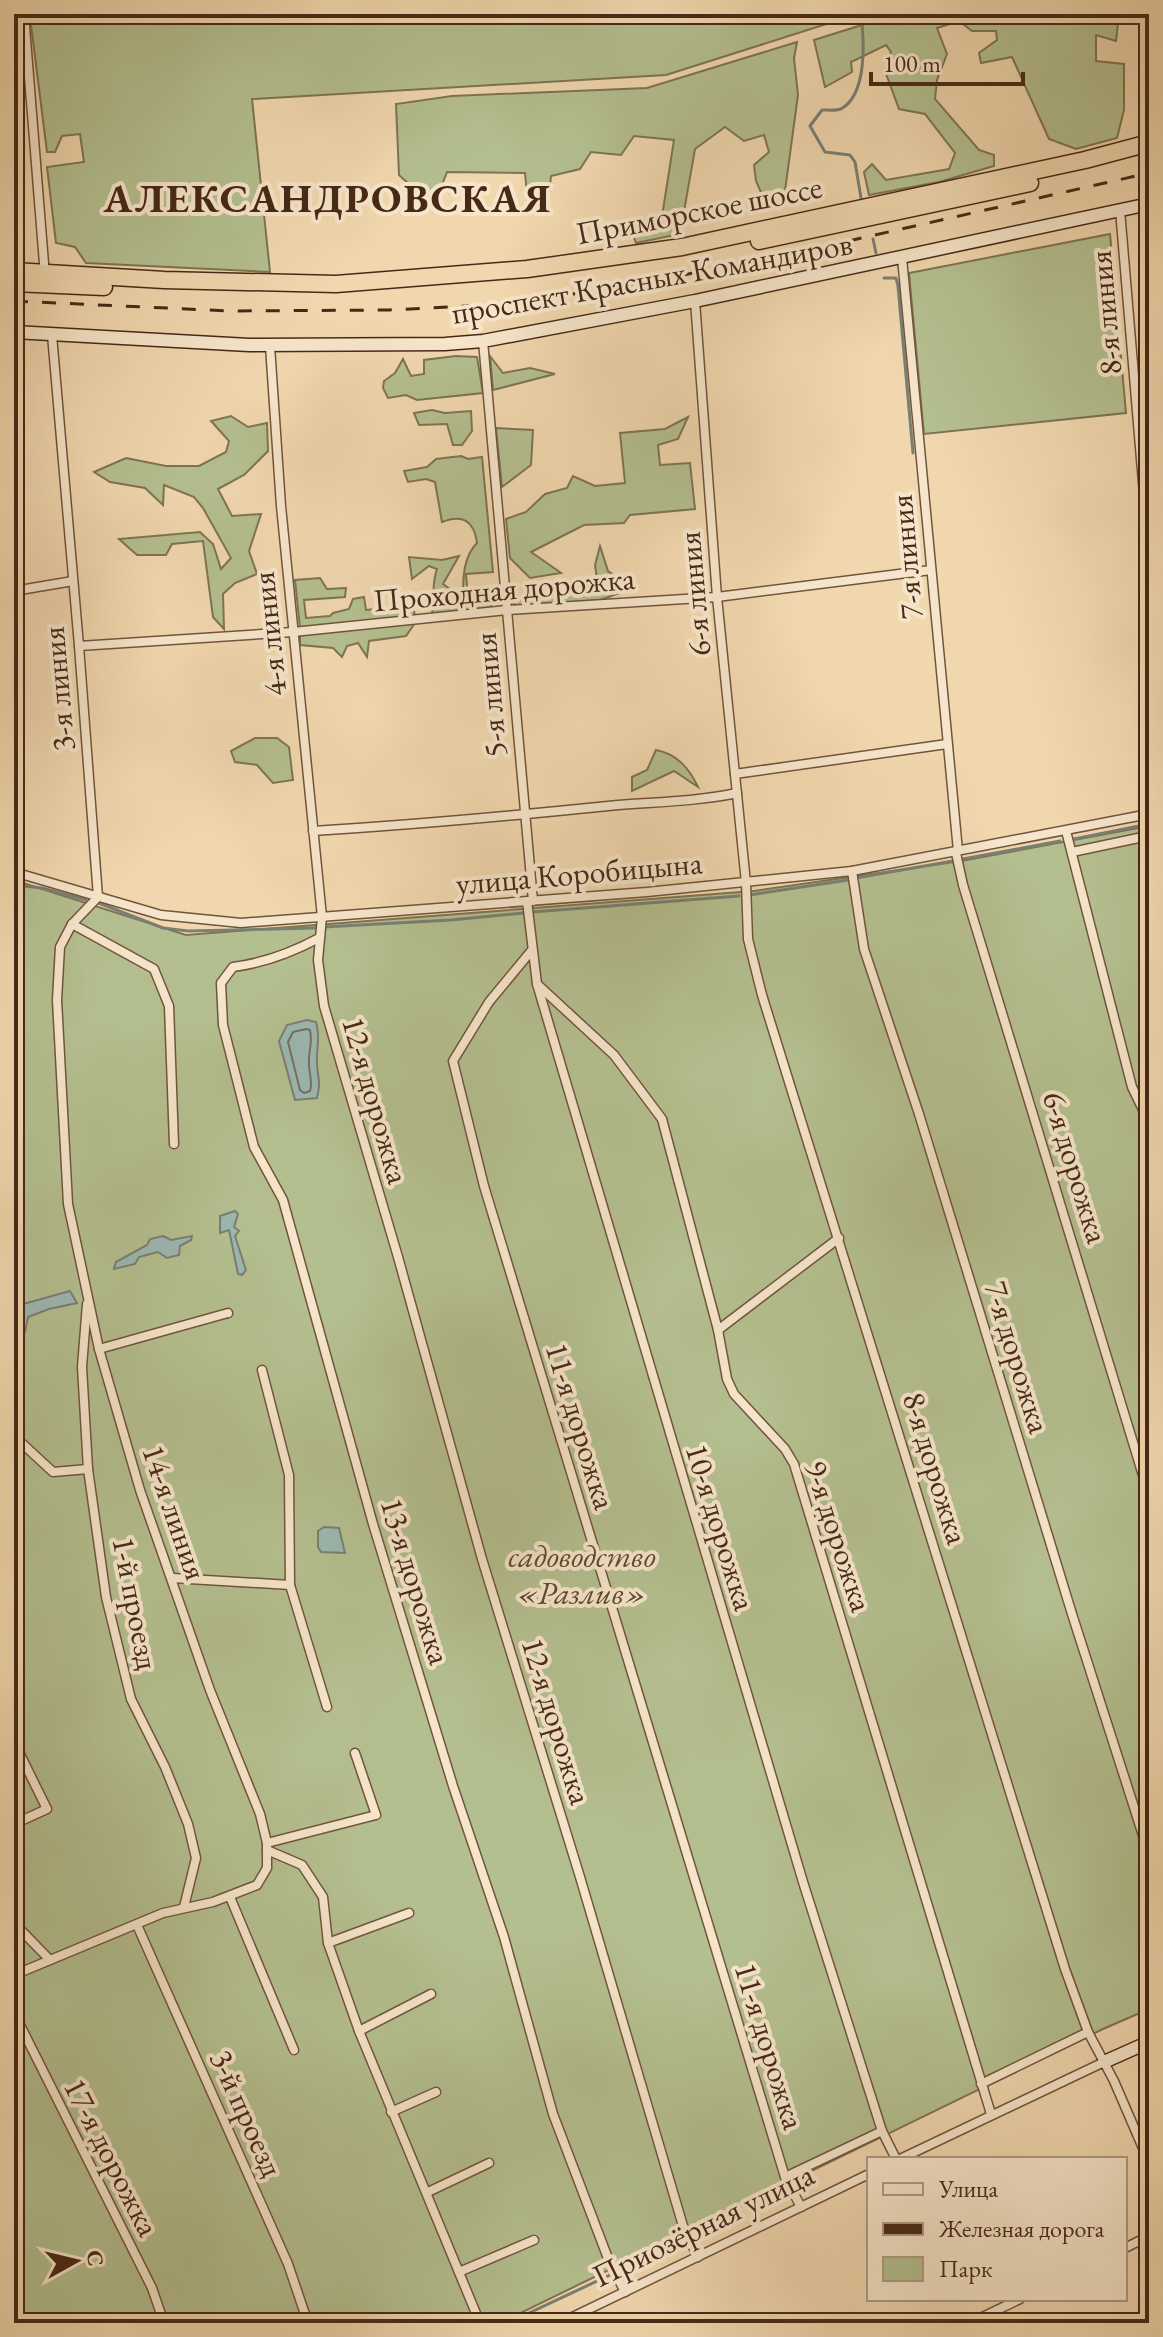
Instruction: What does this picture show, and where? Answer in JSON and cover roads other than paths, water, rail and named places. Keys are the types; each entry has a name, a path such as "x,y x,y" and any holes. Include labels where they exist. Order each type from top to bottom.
{"highway":[{"name":"Приморское шоссе","path":"14,283 45,279 336,284 527,269 682,247 1085,160 1149,143"},
{"name":"Приморское шоссе","path":"14,271 45,279 274,294 338,294 528,280 758,241 1026,184 1149,154"}],"street":[{"path":"24,14 45,279"},
{"name":"проспект Красных Командиров","path":"14,332 270,346 483,341 695,301 1149,204"},
{"name":"8-я линия","path":"1120,210 1147,501 1149,554"},
{"name":"7-я линия","path":"902,258 957,852"},
{"name":"6-я линия","path":"695,301 717,597 746,883"},
{"name":"3-я линия","path":"52,335 98,897"},
{"name":"5-я линия","path":"483,341 530,901"},
{"name":"4-я линия","path":"270,346 281,506 322,917"},
{"name":"Проходная дорожка","path":"79,646 293,632 507,610 717,597 931,570"},
{"path":"14,591 73,581"},
{"path":"735,774 947,744"},
{"path":"313,831 703,800 737,793"},
{"name":"улица Коробицына","path":"14,872 161,915 241,923 746,883 852,871 1149,814"},
{"path":"1066,831 1132,1087 1149,1122"},
{"path":"1072,852 1143,837 1149,842"},
{"name":"6-я дорожка","path":"957,852 963,885 1149,1495"},
{"name":"7-я дорожка","path":"852,871 864,949 919,1114 1149,1854"},
{"name":"8-я дорожка","path":"746,883 748,939 762,995 1065,1969 1088,2032 1149,2162"},
{"name":"14-я линия","path":"98,897 72,924 60,947 57,1000 68,1204 99,1349 140,1490 210,1690 260,1814 267,1846"},
{"name":"10-я дорожка","path":"530,901 537,984 789,1836 882,2131 897,2157"},
{"name":"12-я дорожка","path":"322,917 318,960 324,1006 482,1559 683,2226 698,2257"},
{"path":"72,924 154,969 169,1006 174,1144"},
{"name":"13-я дорожка","path":"319,938 262,963 233,967 221,983 223,1025 254,1147 283,1200 373,1524 453,1786 504,1937 553,2114 611,2266 625,2292"},
{"name":"11-я дорожка","path":"532,950 489,1002 453,1061 484,1186 785,2177 801,2207"},
{"name":"9-я дорожка","path":"537,984 614,1055 662,1119 718,1330 727,1379 734,1394 785,1449 794,1464 991,2114"},
{"path":"718,1330 839,1238"},
{"name":"1-й проезд","path":"87,1296 82,1367 88,1469 106,1597 131,1699 165,1767 191,1835 196,1858 184,1907"},
{"path":"99,1349 228,1313"},
{"path":"262,1370 289,1475 290,1585 327,1707"},
{"path":"14,1436 53,1472 88,1469"},
{"path":"172,1578 290,1585"},
{"path":"14,1742 47,1809 14,1824"},
{"path":"267,1846 376,1815 355,1753"},
{"path":"14,1975 163,1913 230,1897 257,1885 267,1868 267,1846"},
{"path":"267,1846 302,1865 323,1897 328,1943 359,2031 480,2323"},
{"path":"230,1897 294,2050"},
{"path":"328,1943 409,1913"},
{"path":"14,1923 49,1959"},
{"name":"3-й проезд","path":"137,1925 288,2264 308,2323"},
{"path":"359,2031 431,1994"},
{"name":"17-я дорожка","path":"14,2013 152,2288 164,2323"},
{"path":"981,2084 1088,2032"},
{"path":"902,2157 1149,2042"},
{"path":"391,2112 436,2092"},
{"path":"785,2177 882,2131"},
{"path":"428,2192 489,2163"},
{"name":"Приозёрная улица","path":"560,2323 867,2175"},
{"path":"1127,2247 1149,2236"},
{"path":"459,2272 534,2240"},
{"path":"970,2323 1016,2301"}],"water":[{"path":"307,1020 316,1022 317,1028 318,1092 317,1098 295,1100 279,1041 287,1025"},
{"path":"235,1211 238,1214 234,1227 239,1231 235,1236 246,1270 242,1275 238,1274 229,1230 220,1233 220,1216"},
{"path":"163,1236 171,1240 192,1236 191,1240 180,1246 179,1255 167,1258 158,1252 139,1257 135,1264 114,1269 116,1262 147,1245 150,1239"},
{"path":"70,1291 77,1303 28,1317 25,1332 20,1330 23,1304"},
{"path":"324,1527 339,1528 345,1553 321,1552 318,1531"}],"waterway":[{"path":"861,14 862,65 856,91 850,102 841,109 822,110 810,126 825,152 850,155 855,162 861,198"},
{"path":"873,239 876,253"},
{"path":"884,278 896,278 898,286 913,453"},
{"path":"1074,839 1149,824"},
{"path":"963,859 1060,841"},
{"path":"856,878 953,861"},
{"path":"749,895 848,880"},
{"path":"14,885 42,888 86,900"},
{"path":"532,912 739,896"},
{"path":"96,902 163,928 188,931 315,928"},
{"path":"324,927 524,913"},
{"path":"508,2323 612,2274"}],"railway":[{"path":"14,301 230,311 389,310 509,304 648,282 822,247 1149,173"}],"district":[{"name":"АЛЕКСАНДРОВСКАЯ","path":"328,198"}],"park label":[{"name":"садоводство «Разлив»","path":"582,1574"}]}
